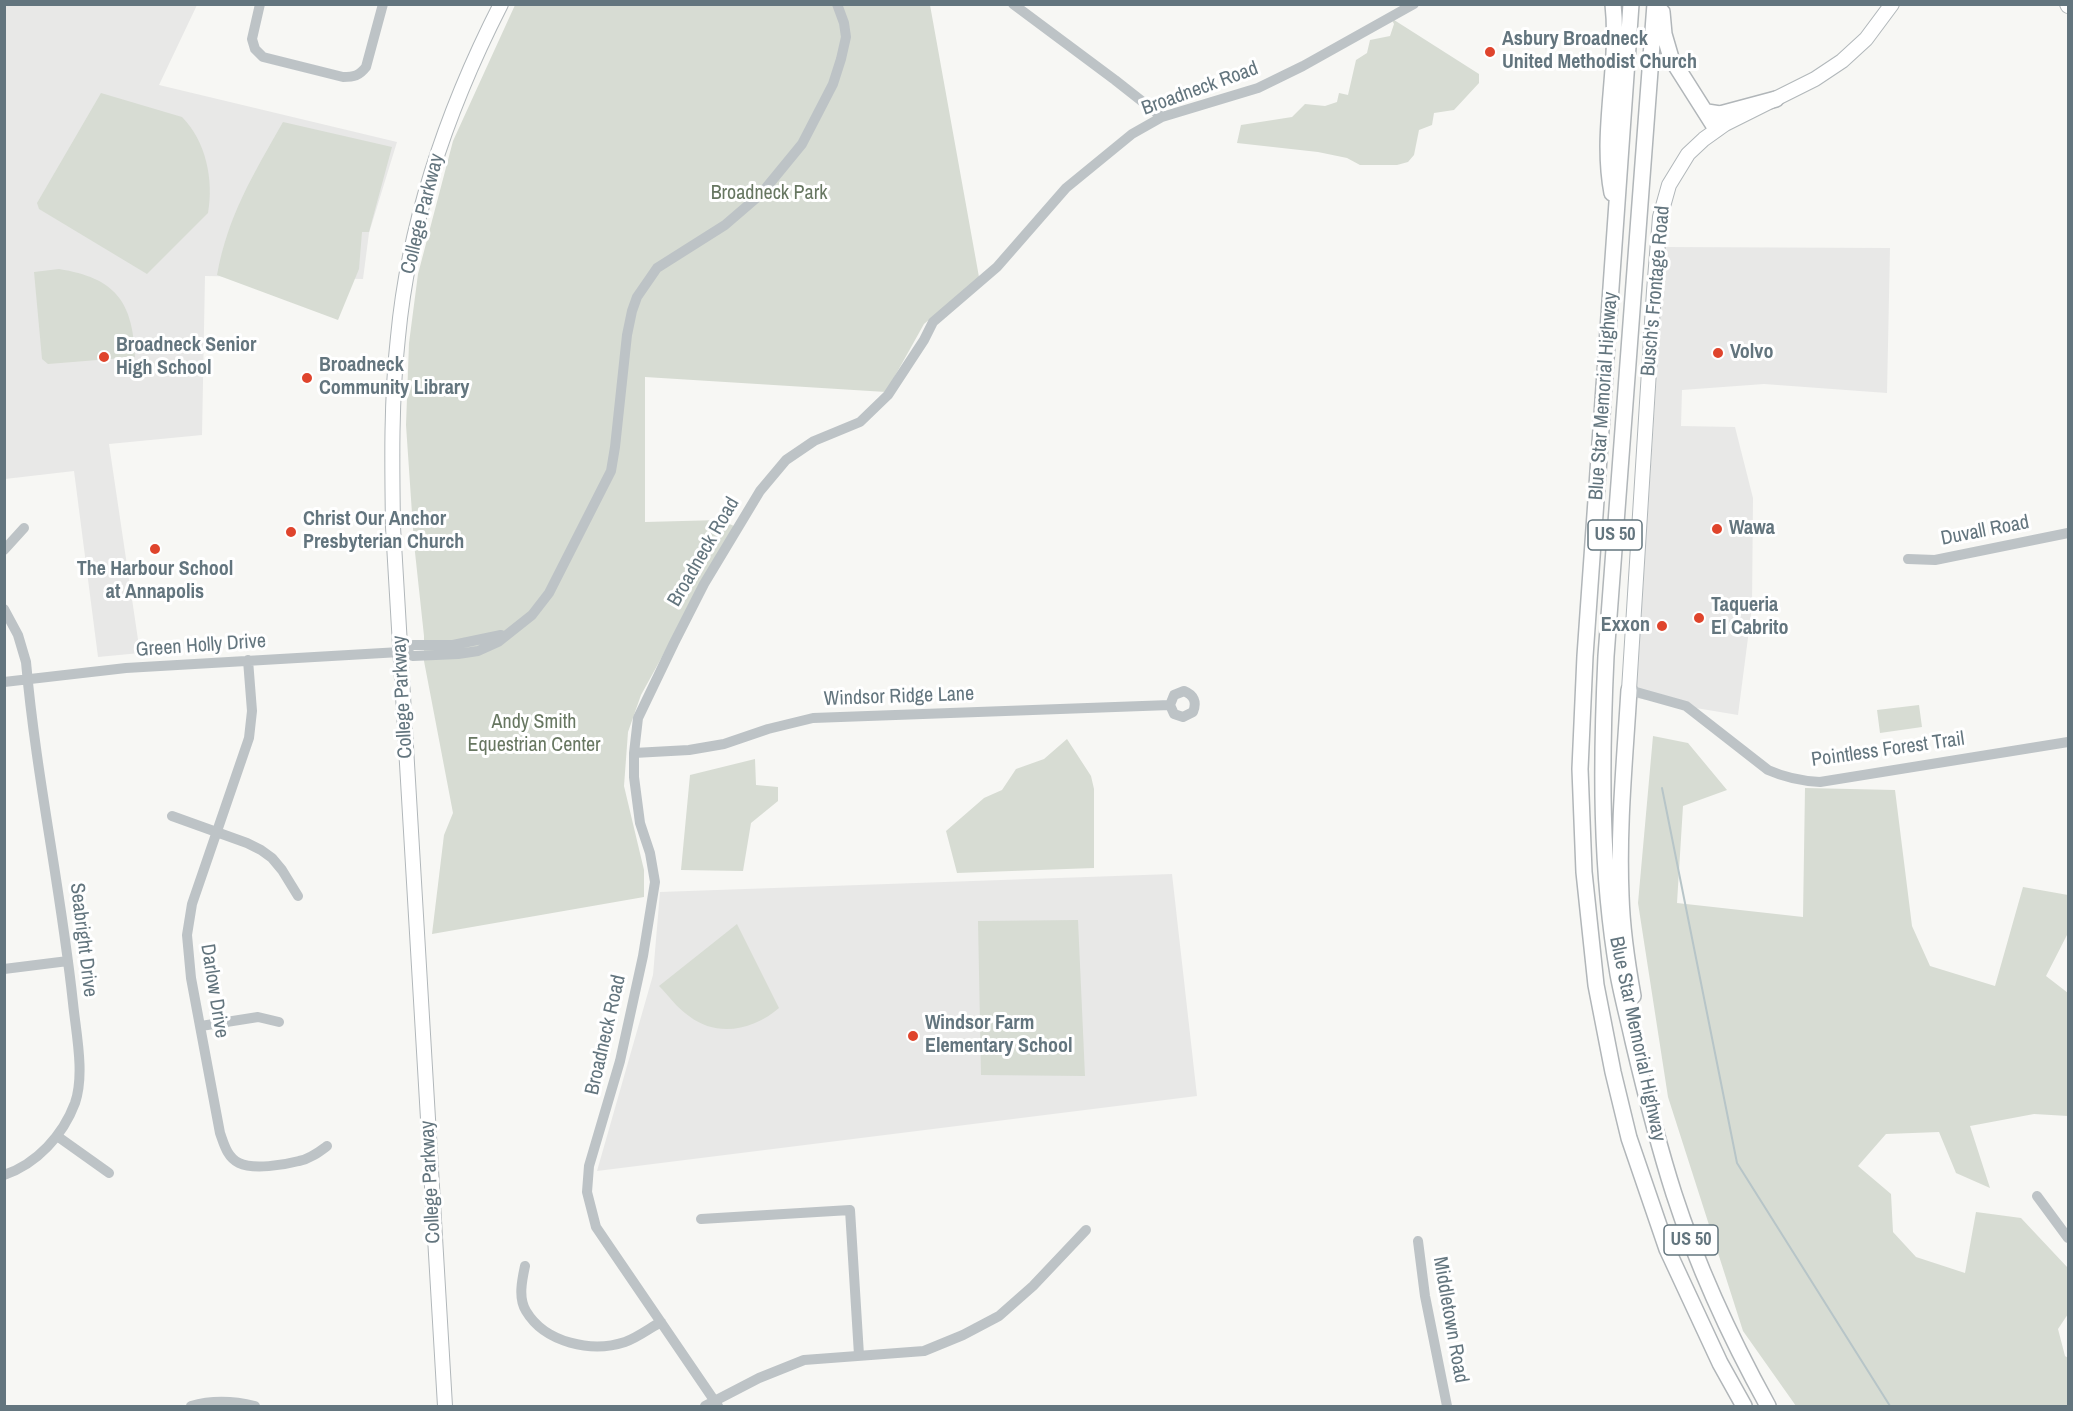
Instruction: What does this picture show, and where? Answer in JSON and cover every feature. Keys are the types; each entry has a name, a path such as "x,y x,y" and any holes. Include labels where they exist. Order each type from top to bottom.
{"highway":[{"path":"1613,4 1613,71 1608,170 1617,213"},
{"name":"Blue Star Memorial Highway","path":"1631,4 1584,668 1580,769 1584,872 1596,985 1629,1138 1667,1249 1720,1363 1744,1407"},
{"name":"Blue Star Memorial Highway","path":"1655,4 1606,656 1603,788 1611,921 1618,975 1674,1194 1725,1322 1768,1407"},
{"path":"1661,4 1664,34 1671,58 1716,129"},
{"path":"1707,112 1720,114 1776,99"},
{"path":"1629,690 1620,854 1621,898 1625,944 1641,1042 1639,1064"}],"main road":[{"name":"College Parkway","path":"445,1407 393,527 394,373 404,292 421,212 444,133 462,87 501,4"},
{"name":"Busch's Frontage Road","path":"1629,690 1660,217 1669,185 1680,165 1696,146 1716,129 1815,79 1842,61 1866,39 1892,4"}],"street":[{"path":"260,4 252,39 255,49 263,57 343,77 354,77 361,74 366,67 383,4"},
{"name":"Green Holly Drive","path":"4,682 124,668 400,652 413,645 453,645 507,633 532,615 549,593 607,482 615,447 627,335 637,297 657,268 725,225 761,194 802,144 834,84 841,59 846,37 837,4"},
{"path":"1012,4 1162,117"},
{"name":"Broadneck Road","path":"717,1404 596,1227 587,1192 589,1166 620,1061 643,956 655,882 650,854 640,823 634,777 638,718 674,643 704,584 760,490 786,460 814,441 860,422 888,395 933,322 997,267 1066,188 1132,134 1162,117 1258,88 1304,66 1414,4"},
{"path":"4,550 24,528"},
{"name":"Duvall Road","path":"1908,559 1935,560 2068,533"},
{"name":"Seabright Drive","path":"4,609 18,635 26,662 68,961 80,1069 75,1102 57,1136 41,1154 22,1168 4,1175"},
{"name":"Darlow Drive","path":"248,660 252,711 249,738 192,904 188,926 188,951 220,1132 232,1158 239,1163 258,1167 300,1161 327,1146"},
{"name":"Pointless Forest Trail","path":"1629,690 1686,706 1768,770 1799,781 1820,782 2007,750 2068,742"},
{"name":"Windsor Ridge Lane","path":"634,753 689,750 724,744 768,729 813,718 1170,705"},
{"path":"172,816 247,843 272,858 298,896"},
{"path":"4,969 68,961"},
{"path":"201,1026 258,1017 279,1022"},
{"path":"57,1136 109,1173"},
{"path":"2037,1196 2068,1238"},
{"path":"701,1219 850,1210 859,1355"},
{"path":"705,1407 717,1404 759,1378 804,1360 924,1351 963,1335 999,1316 1033,1286 1086,1230"},
{"name":"Middletown Road","path":"1418,1241 1425,1296 1447,1407"},
{"path":"525,1266 520,1288 525,1310 542,1329 560,1339 580,1346 626,1342 662,1322"},
{"path":"191,1407 208,1402 245,1404 255,1407"}],"shaded area":[{"name":"Broadneck Senior High School","path":"4,5 197,5 159,85 397,142 369,233 363,279 205,276 202,435 109,444 140,653 98,657 74,471 5,479"},
{"path":"1665,247 1890,248 1887,393 1764,384 1682,390 1681,426 1735,427 1753,498 1752,607 1738,715 1636,698"},
{"name":"Windsor Farm Elementary School","path":"1172,874 1197,1096 597,1171 653,975 660,892"}],"green space":[{"name":"Broadneck Park","path":"515,5 930,5 979,277 924,324 886,392 645,377 645,522 720,520 734,526 641,695 628,732 624,786 644,870 644,897 432,934 444,835 453,813 424,661 424,636 414,543 406,425 409,343 418,274 453,141"},
{"path":"1391,18 1479,74 1479,83 1454,110 1434,113 1432,125 1419,130 1414,155 1408,162 1397,165 1360,165 1347,158 1318,152 1237,143 1241,125 1292,117 1305,104 1325,106 1337,102 1339,93 1348,95 1356,60 1367,53 1370,40 1390,36 1394,24"},
{"path":"101,93 182,117 197,137 206,162 210,187 208,213 147,274 39,209 37,203"},
{"path":"283,122 392,147 369,232 362,232 359,269 338,320 217,275 235,214"},
{"path":"59,269 94,279 117,295 130,321 135,357 48,364 42,359 34,272"},
{"path":"1919,705 1922,727 1880,733 1877,710"},
{"path":"1653,736 1688,743 1727,790 1683,806 1677,903 1803,917 1805,788 1895,790 1912,926 1930,966 1995,986 2023,887 2068,895 2068,933 2046,976 2068,993 2068,1116 2034,1114 1970,1126 1990,1188 1956,1173 1939,1132 1886,1134 1858,1166 1891,1194 1893,1232 1916,1257 1965,1273 1976,1212 2021,1218 2068,1268 2068,1314 2058,1329 2065,1356 2068,1358 2068,1406 1796,1406 1743,1331 1668,1097 1638,903"},
{"path":"1067,739 1091,776 1094,789 1094,868 957,873 946,831 984,798 1002,790 1016,769 1044,759"},
{"path":"755,759 756,785 778,787 778,801 751,823 743,871 681,870 690,775"},
{"path":"1078,920 1085,1076 981,1075 978,921"},
{"path":"737,924 779,1008 769,1016 747,1026 723,1029 711,1027 685,1013 659,986"}],"waterway":[{"path":"1662,788 1737,1163 1890,1406"}],"place":[{"name":"Asbury Broadneck United Methodist Church","path":"1490,52"},
{"name":"Volvo","path":"1718,353"},
{"name":"Broadneck Senior High School","path":"104,357"},
{"name":"Broadneck Community Library","path":"307,378"},
{"name":"Wawa","path":"1717,529"},
{"name":"Christ Our Anchor Presbyterian Church","path":"291,532"},
{"name":"The Harbour School at Annapolis","path":"155,549"},
{"name":"Taqueria El Cabrito","path":"1699,618"},
{"name":"Exxon","path":"1662,626"},
{"name":"Windsor Farm Elementary School","path":"913,1036"}],"park label":[{"name":"Andy Smith Equestrian Center","path":"534,734"}]}
